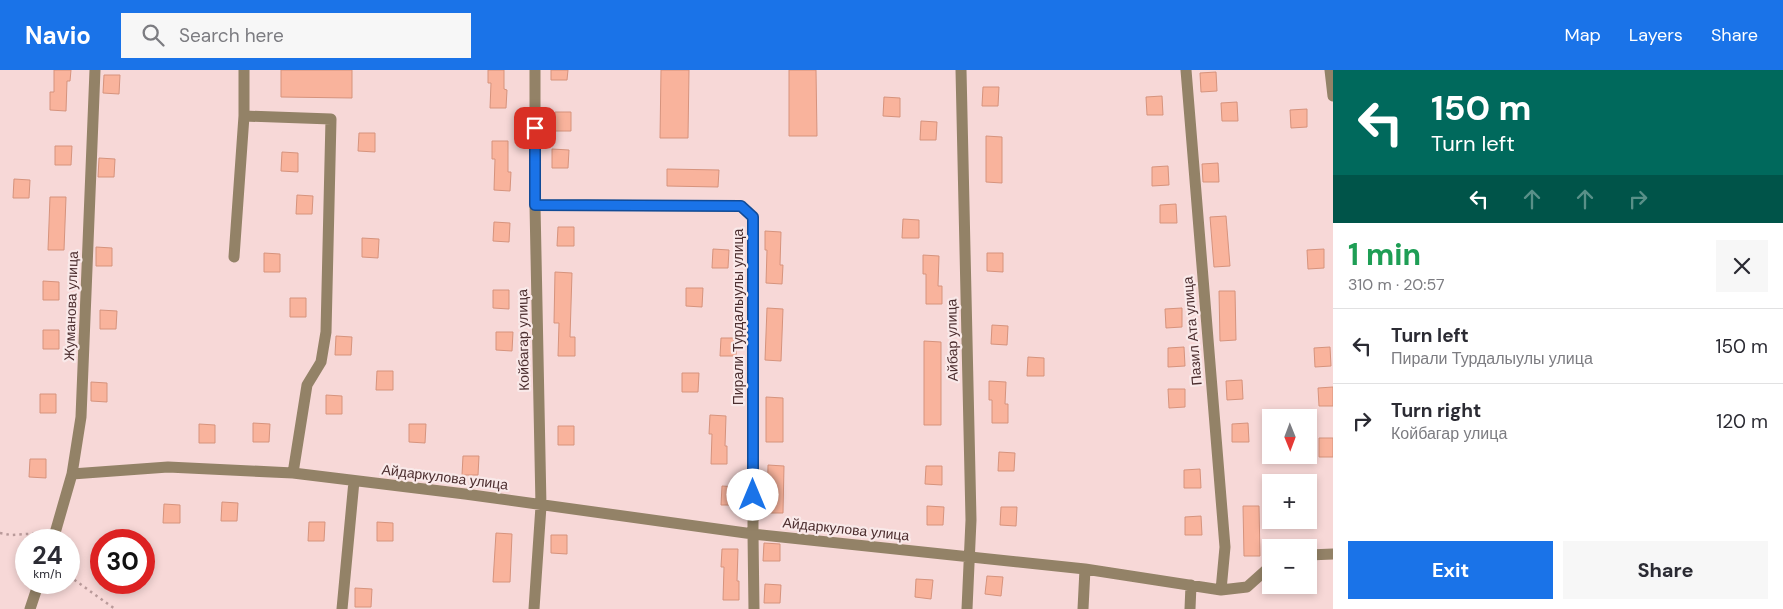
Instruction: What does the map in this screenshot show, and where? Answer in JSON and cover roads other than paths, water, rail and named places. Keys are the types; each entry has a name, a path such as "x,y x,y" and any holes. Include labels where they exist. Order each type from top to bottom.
{"street":[{"name":"Жуманова улица","path":"56,529 72,474 81,417 95,70"},
{"path":"234,257 244,116 244,70"},
{"name":"Койбагар улица","path":"534,609 541,506 535,205 535,70"},
{"name":"Айбар улица","path":"962,70 971,520 967,609"},
{"name":"Пазил Ата улица","path":"1186,70 1225,547 1221,590"},
{"path":"1330,70 1333,96"},
{"path":"244,116 331,118 326,332 321,362 307,385 292,473"},
{"name":"Пирали Турдалыулы улица","path":"535,205 741,206 753,217 754,609"},
{"name":"Айдаркулова улица","path":"72,474 168,467 292,473 465,494 753,534 1085,569 1221,590 1247,587 1262,574"},
{"path":"342,609 354,480"},
{"path":"1317,555 1333,554"},
{"path":"1082,609 1085,569"},
{"path":"1190,609 1191,585"},
{"path":"30,609 35,594"}]}
